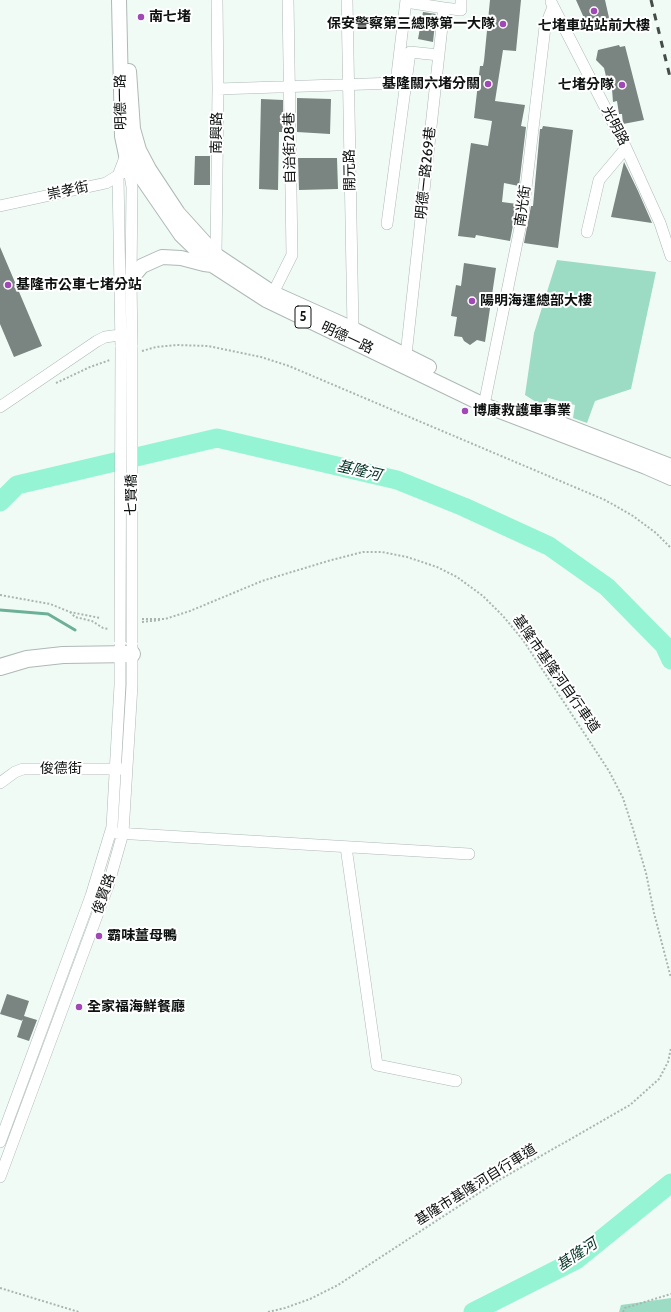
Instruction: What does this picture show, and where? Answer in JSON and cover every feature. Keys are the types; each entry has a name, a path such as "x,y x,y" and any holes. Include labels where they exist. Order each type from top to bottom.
{"highway":[{"path":"0,667 27,659 122,646"}],"main road":[{"name":"明德一路","path":"119,0 122,136 129,160 181,235 266,300 406,355 486,400 671,466"},
{"name":"明德一路","path":"126,0 133,129 139,150 149,169 178,213 214,260 351,334 486,400 671,478"},
{"path":"131,279 142,266 162,257 181,258 198,263 214,260"}],"street":[{"name":"南興路","path":"214,260 218,89 216,0"},
{"name":"自治街28巷","path":"273,293 292,255 288,0"},
{"name":"開元路","path":"347,0 351,334"},
{"path":"218,89 290,88 396,82 406,1 444,8 461,5"},
{"name":"光明路","path":"551,3 626,148 660,223 671,256"},
{"name":"南光街","path":"486,400 522,213 545,28 551,3"},
{"name":"明德一路269巷","path":"406,355 444,8"},
{"path":"387,224 410,52 439,55"},
{"path":"587,232 599,180 626,148"},
{"path":"126,334 118,176 129,160 139,150"},
{"path":"126,334 131,279 132,187 129,160"},
{"name":"崇孝街","path":"0,206 106,183 118,176"},
{"path":"0,407 97,341 105,337 126,334"},
{"name":"七賢橋","path":"122,646 121,347 126,334"},
{"name":"七賢橋","path":"122,646 137,621 134,350 126,334"},
{"name":"俊賢路","path":"0,1177 3,1159 108,886 123,833 122,646"},
{"name":"俊德街","path":"0,784 15,772 23,769 122,770"},
{"name":"俊賢路","path":"0,1142 92,896 110,833 122,770"},
{"path":"110,833 469,854"},
{"path":"346,847 377,1065 456,1081"}],"path":[{"path":"134,350 177,345 208,346 261,357 289,366 605,500 633,516 656,533 671,548"},
{"path":"51,386 90,367 115,358"},
{"name":"基隆市基隆河自行車道","path":"137,621 165,619 220,600 262,581 363,552 382,552 407,557 437,567 458,577 483,596 503,616 523,640 609,771 623,798 633,829 646,873 654,913 671,978"},
{"path":"0,595 50,604 70,612 100,618"},
{"path":"70,612 75,617 92,621 103,628 122,646"},
{"name":"基隆市基隆河自行車道","path":"137,621 165,619"},
{"name":"基隆市基隆河自行車道","path":"268,1312 285,1308 310,1299 338,1285 499,1180 630,1105 659,1079 668,1062 671,1048"},
{"path":"0,1288 79,1312"},
{"path":"623,1312 625,1308 671,1294"}],"green space":[{"path":"557,260 656,272 631,389 595,401 587,423 573,418 575,405 548,398 544,407 525,395 534,333"},
{"path":"671,1298 671,1312 619,1312 621,1305"}],"building":[{"path":"490,0 521,0 516,51 503,50 495,101 525,105 521,126 526,127 519,186 504,183 502,202 517,204 510,241 476,235 475,238 458,236 471,143 488,146 492,121 474,118 480,66 483,66 484,61"},
{"name":"七堵車站站前大樓","path":"576,0 605,0 610,22 588,27"},
{"path":"423,12 436,14 433,42 418,39"},
{"name":"七堵分隊","path":"619,45 620,47 625,46 644,120 623,124 622,114 619,114 617,101 613,102 612,89 609,89 604,68 596,60 598,50"},
{"path":"297,98 331,99 330,134 297,132"},
{"path":"261,99 283,100 283,132 279,132 278,190 259,189"},
{"path":"543,126 573,130 558,248 524,243 531,206 533,206 540,129 542,129"},
{"path":"195,156 210,156 210,185 194,185"},
{"path":"298,158 337,158 338,189 299,190"},
{"path":"624,162 638,191 652,223 611,217"},
{"name":"基隆市公車七堵分站","path":"0,247 42,346 14,357 0,324"},
{"name":"陽明海運總部大樓","path":"464,263 496,268 485,342 477,340 470,345 464,341 462,337 454,336 457,317 451,316 456,285 461,286"},
{"path":"7,994 29,1001 24,1016 37,1020 29,1041 17,1037 22,1021 0,1014"}],"waterway":[{"name":"基隆河","path":"0,502 17,485 217,438 397,480 464,507 549,546 607,587 664,645 671,660"},
{"path":"0,610 48,614 75,630"},
{"name":"基隆河","path":"473,1312 576,1260 671,1183"}],"railway":[{"path":"651,0 671,81"}],"place":[{"name":"七堵車站站前大樓","path":"594,11"},
{"name":"南七堵","path":"141,17"},
{"name":"保安警察第三總隊第一大隊","path":"503,24"},
{"name":"基隆關六堵分關","path":"488,84"},
{"name":"七堵分隊","path":"622,85"},
{"name":"基隆市公車七堵分站","path":"8,285"},
{"name":"陽明海運總部大樓","path":"472,301"},
{"name":"博康救護車事業","path":"465,411"},
{"name":"霸味薑母鴨","path":"99,936"},
{"name":"全家福海鮮餐廳","path":"79,1007"}]}
